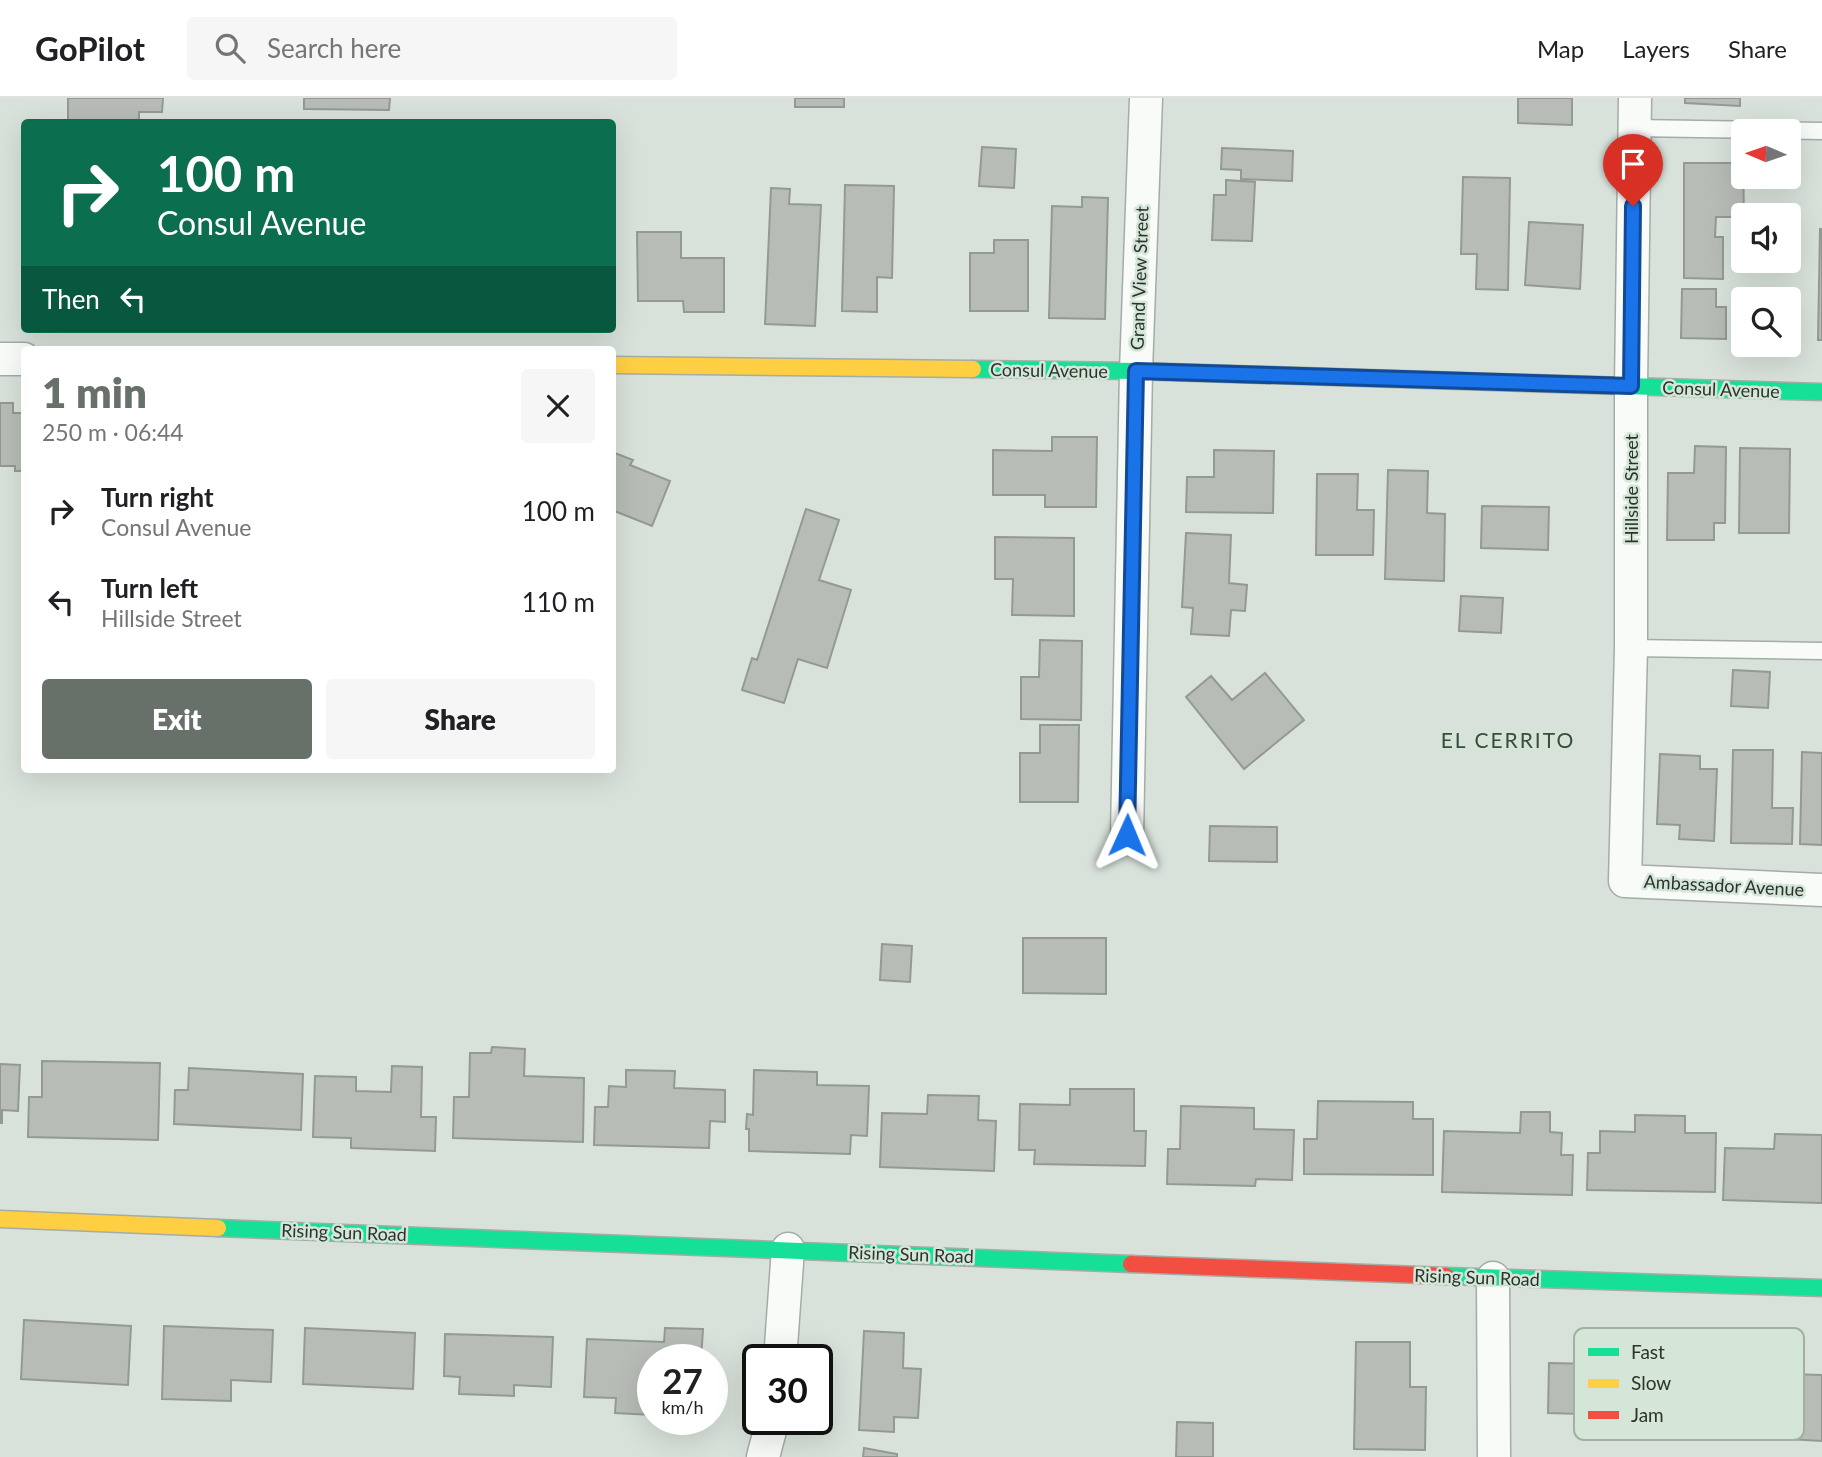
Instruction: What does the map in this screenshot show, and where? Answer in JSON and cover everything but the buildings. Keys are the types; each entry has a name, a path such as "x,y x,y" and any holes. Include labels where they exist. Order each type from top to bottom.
{"street":[{"name":"Grand View Street","path":"1127,835 1136,371 1146,98"},
{"name":"Hillside Street","path":"1625,881 1631,648 1634,113"},
{"path":"0,359 21,359"},
{"name":"Consul Avenue","path":"616,365 1136,371 1822,392"},
{"name":"Ambassador Avenue","path":"1625,881 1822,890"},
{"name":"Rising Sun Road","path":"0,1219 1493,1278 1822,1288"},
{"path":"781,1344 788,1249"},
{"path":"1493,1278 1494,1457"},
{"path":"763,1457 769,1435"}],"lane":[{"path":"1634,113 1822,131"},
{"path":"1631,648 1822,651"}],"traffic: fast":[{"path":"973,369 1136,371 1822,392"},
{"path":"218,1228 1131,1264"},
{"path":"1446,1276 1822,1288"}],"traffic: slow":[{"path":"616,365 973,369"},
{"path":"0,1219 218,1228"}],"traffic: jam":[{"path":"1131,1264 1446,1276"}],"district":[{"name":"EL CERRITO","path":"1508,739"}],"route":[{"path":"1127,835 1136,371 1631,386 1633,206"}]}
